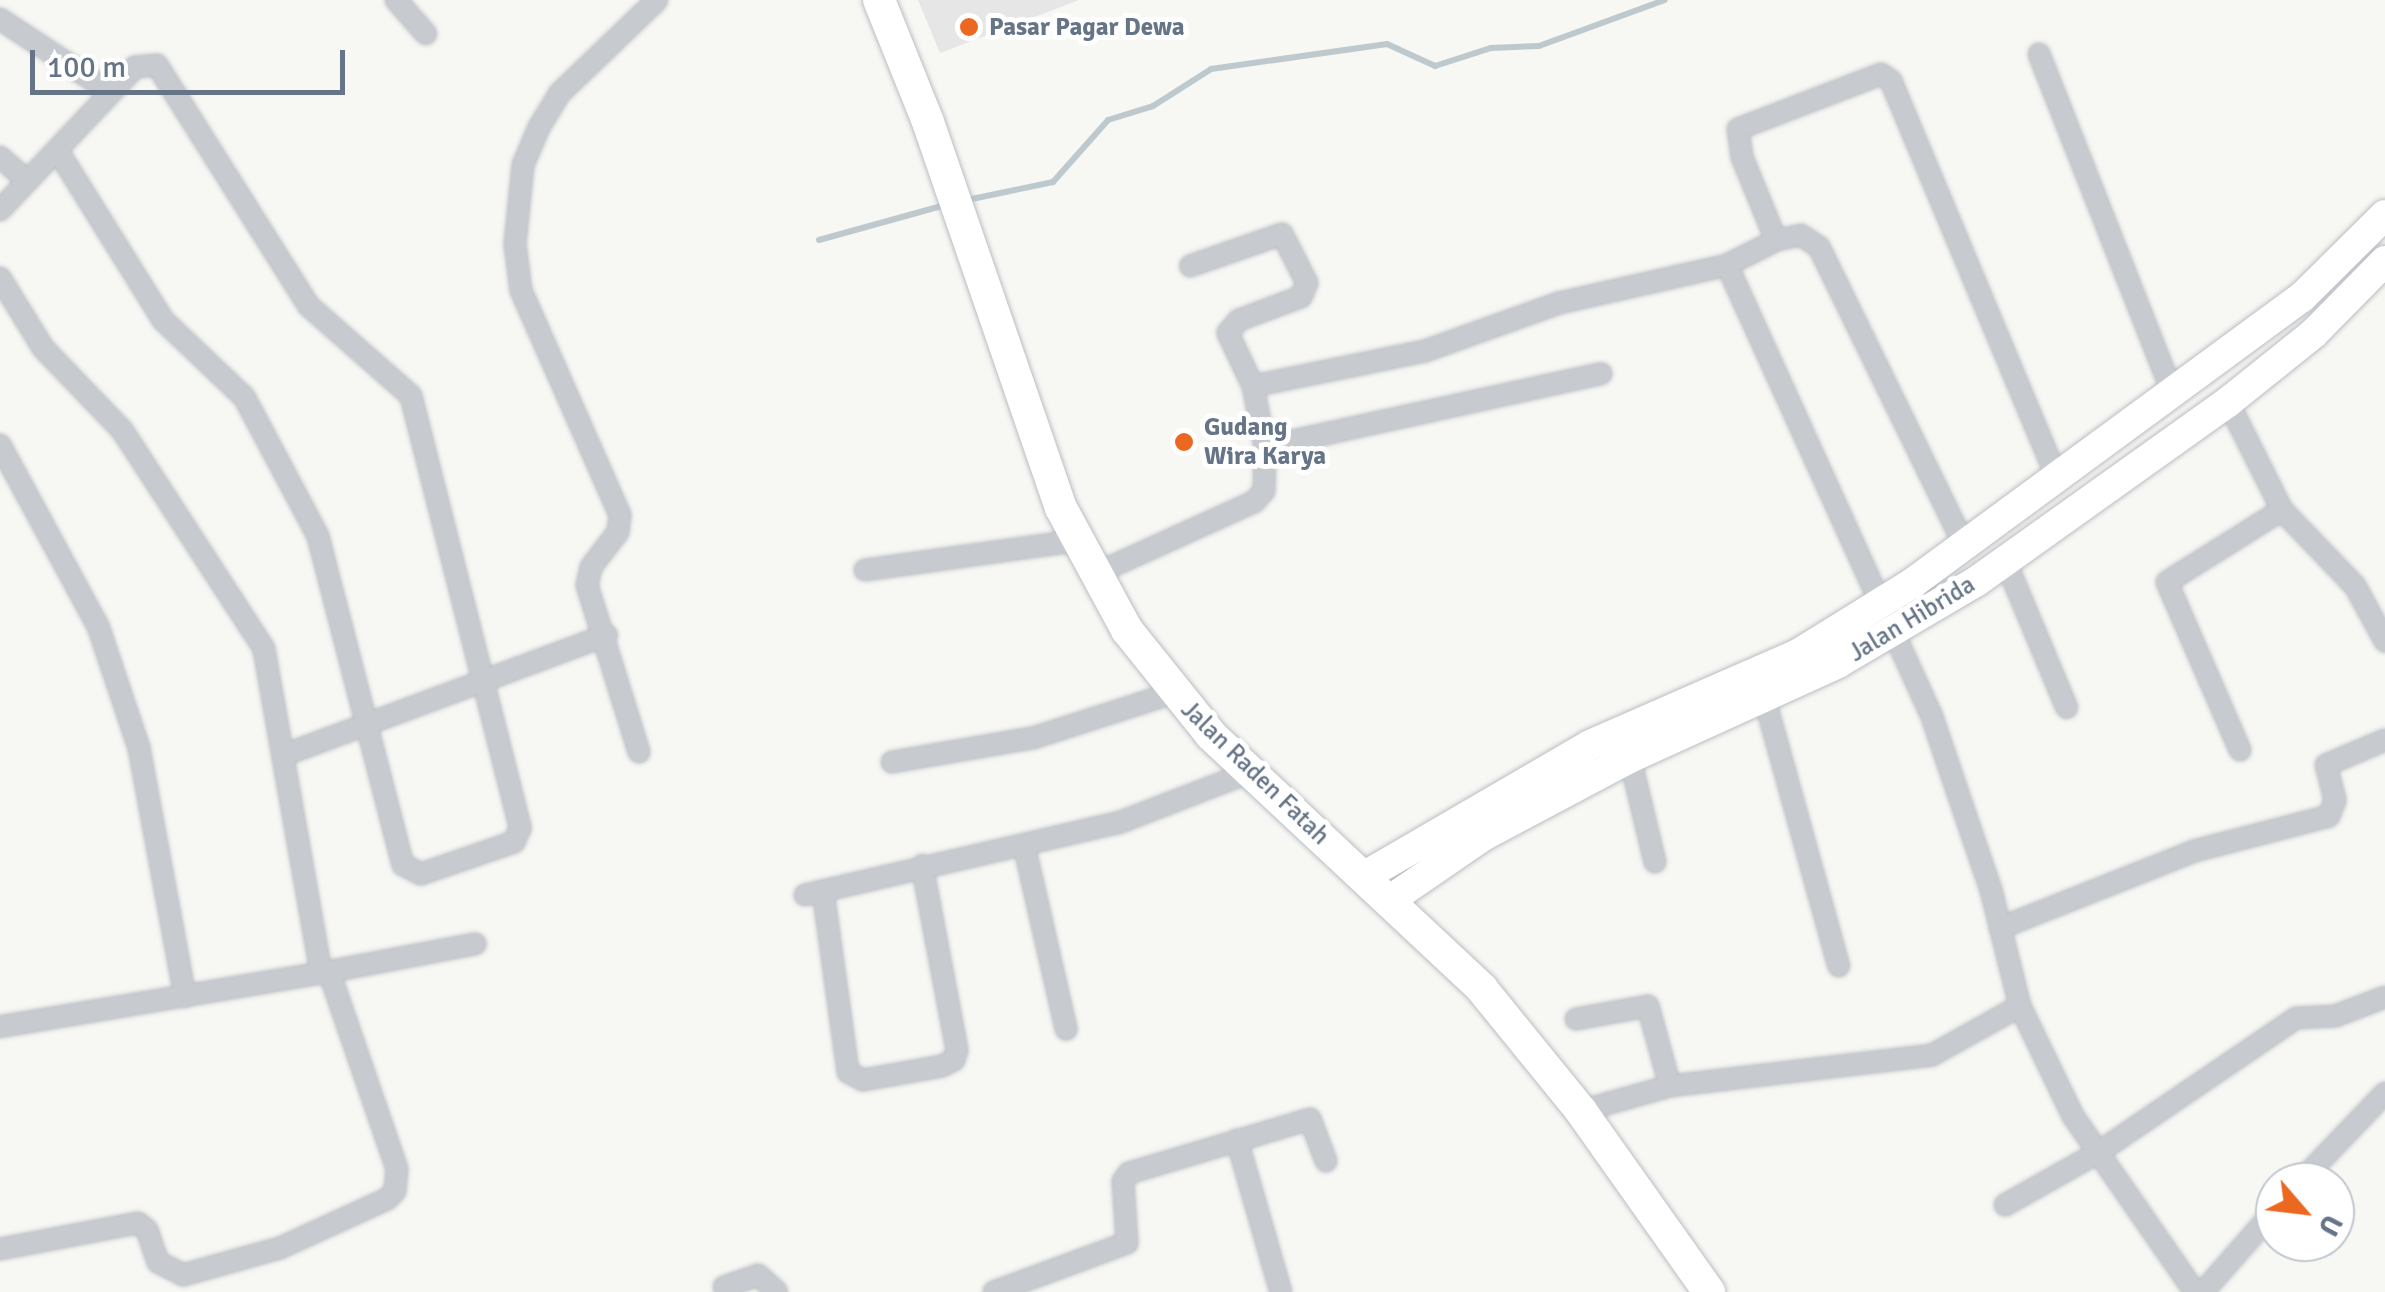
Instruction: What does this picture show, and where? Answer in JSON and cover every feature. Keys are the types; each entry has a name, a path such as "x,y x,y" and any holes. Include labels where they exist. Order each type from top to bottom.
{"highway":[{"name":"Jalan Raden Fatah","path":"879,0 1076,541 1095,574 1173,693 1250,772 1482,990 1581,1112 1709,1292"}],"main road":[{"path":"1365,876 1590,745 1798,654 1879,602 2058,481 2174,396 2301,298 2385,215"},
{"name":"Jalan Hibrida","path":"1390,900 1483,836 1630,758 1764,700 1890,634 2005,560 2228,402 2314,333 2385,260"}],"street":[{"path":"396,0 426,34"},
{"path":"639,752 587,576 618,532 620,515 521,292 515,244 523,166 538,130 560,93 658,0"},
{"path":"0,18 109,91"},
{"path":"2039,54 2174,396"},
{"path":"0,210 109,91 140,64 157,66 309,306 410,396 480,684 520,828 506,846 421,874 406,869 328,559 244,397 163,320 58,151"},
{"path":"1776,240 1742,156 1738,129 1887,76 2058,481"},
{"path":"0,157 26,180"},
{"path":"1095,574 1254,502 1266,484 1265,447 1254,386 1228,333 1239,320 1305,293 1288,239 1278,233 1190,266"},
{"path":"1254,386 1425,351 1559,303 1727,265 1776,240 1800,235 1819,246 1964,544"},
{"path":"1727,265 1890,634 1931,714 2000,928 2020,1006 2074,1116 2199,1292 2255,1232"},
{"path":"0,278 43,348 122,430 162,500 202,548 256,632 287,754 325,972 397,1169 395,1192 387,1199 280,1248 183,1274 166,1270 147,1230 130,1222 0,1248"},
{"path":"1265,447 1602,374"},
{"path":"2228,402 2282,510 2354,586 2385,641"},
{"path":"0,445 84,594 140,748 185,997"},
{"path":"2240,750 2167,582 2282,510"},
{"path":"865,570 1076,541"},
{"path":"2005,560 2067,708"},
{"path":"287,754 368,728 607,636"},
{"path":"892,762 1033,738 1173,693"},
{"path":"1764,700 1839,966"},
{"path":"2000,928 2194,851 2328,816 2335,800 2326,765 2385,740"},
{"path":"1630,758 1655,862"},
{"path":"922,865 958,1050 954,1060 942,1066 862,1080 848,1072 814,893 922,865 1118,823 1250,772"},
{"path":"1024,844 1066,1029"},
{"path":"0,1027 475,944"},
{"path":"2005,1205 2099,1152 2296,1018 2334,1016 2385,996"},
{"path":"1576,1019 1648,1006 1670,1086"},
{"path":"1581,1112 1670,1086 1919,1058 1958,1044 2020,1006"},
{"path":"2319,1162 2385,1093"},
{"path":"994,1292 1024,1276 1128,1244 1126,1175 1312,1119 1326,1161"},
{"path":"1237,1140 1281,1292"},
{"path":"724,1287 758,1274 777,1292"}],"shaded area":[{"name":"Pasar Pagar Dewa","path":"918,0 1079,0 940,53"}],"waterway":[{"path":"967,200 1053,182 1108,120 1153,106 1211,69 1387,44 1435,66 1491,48 1539,46 1665,0"},
{"path":"819,240 945,205"}],"place":[{"name":"Pasar Pagar Dewa","path":"969,27"},
{"name":"Gudang Wira Karya","path":"1184,442"}]}
